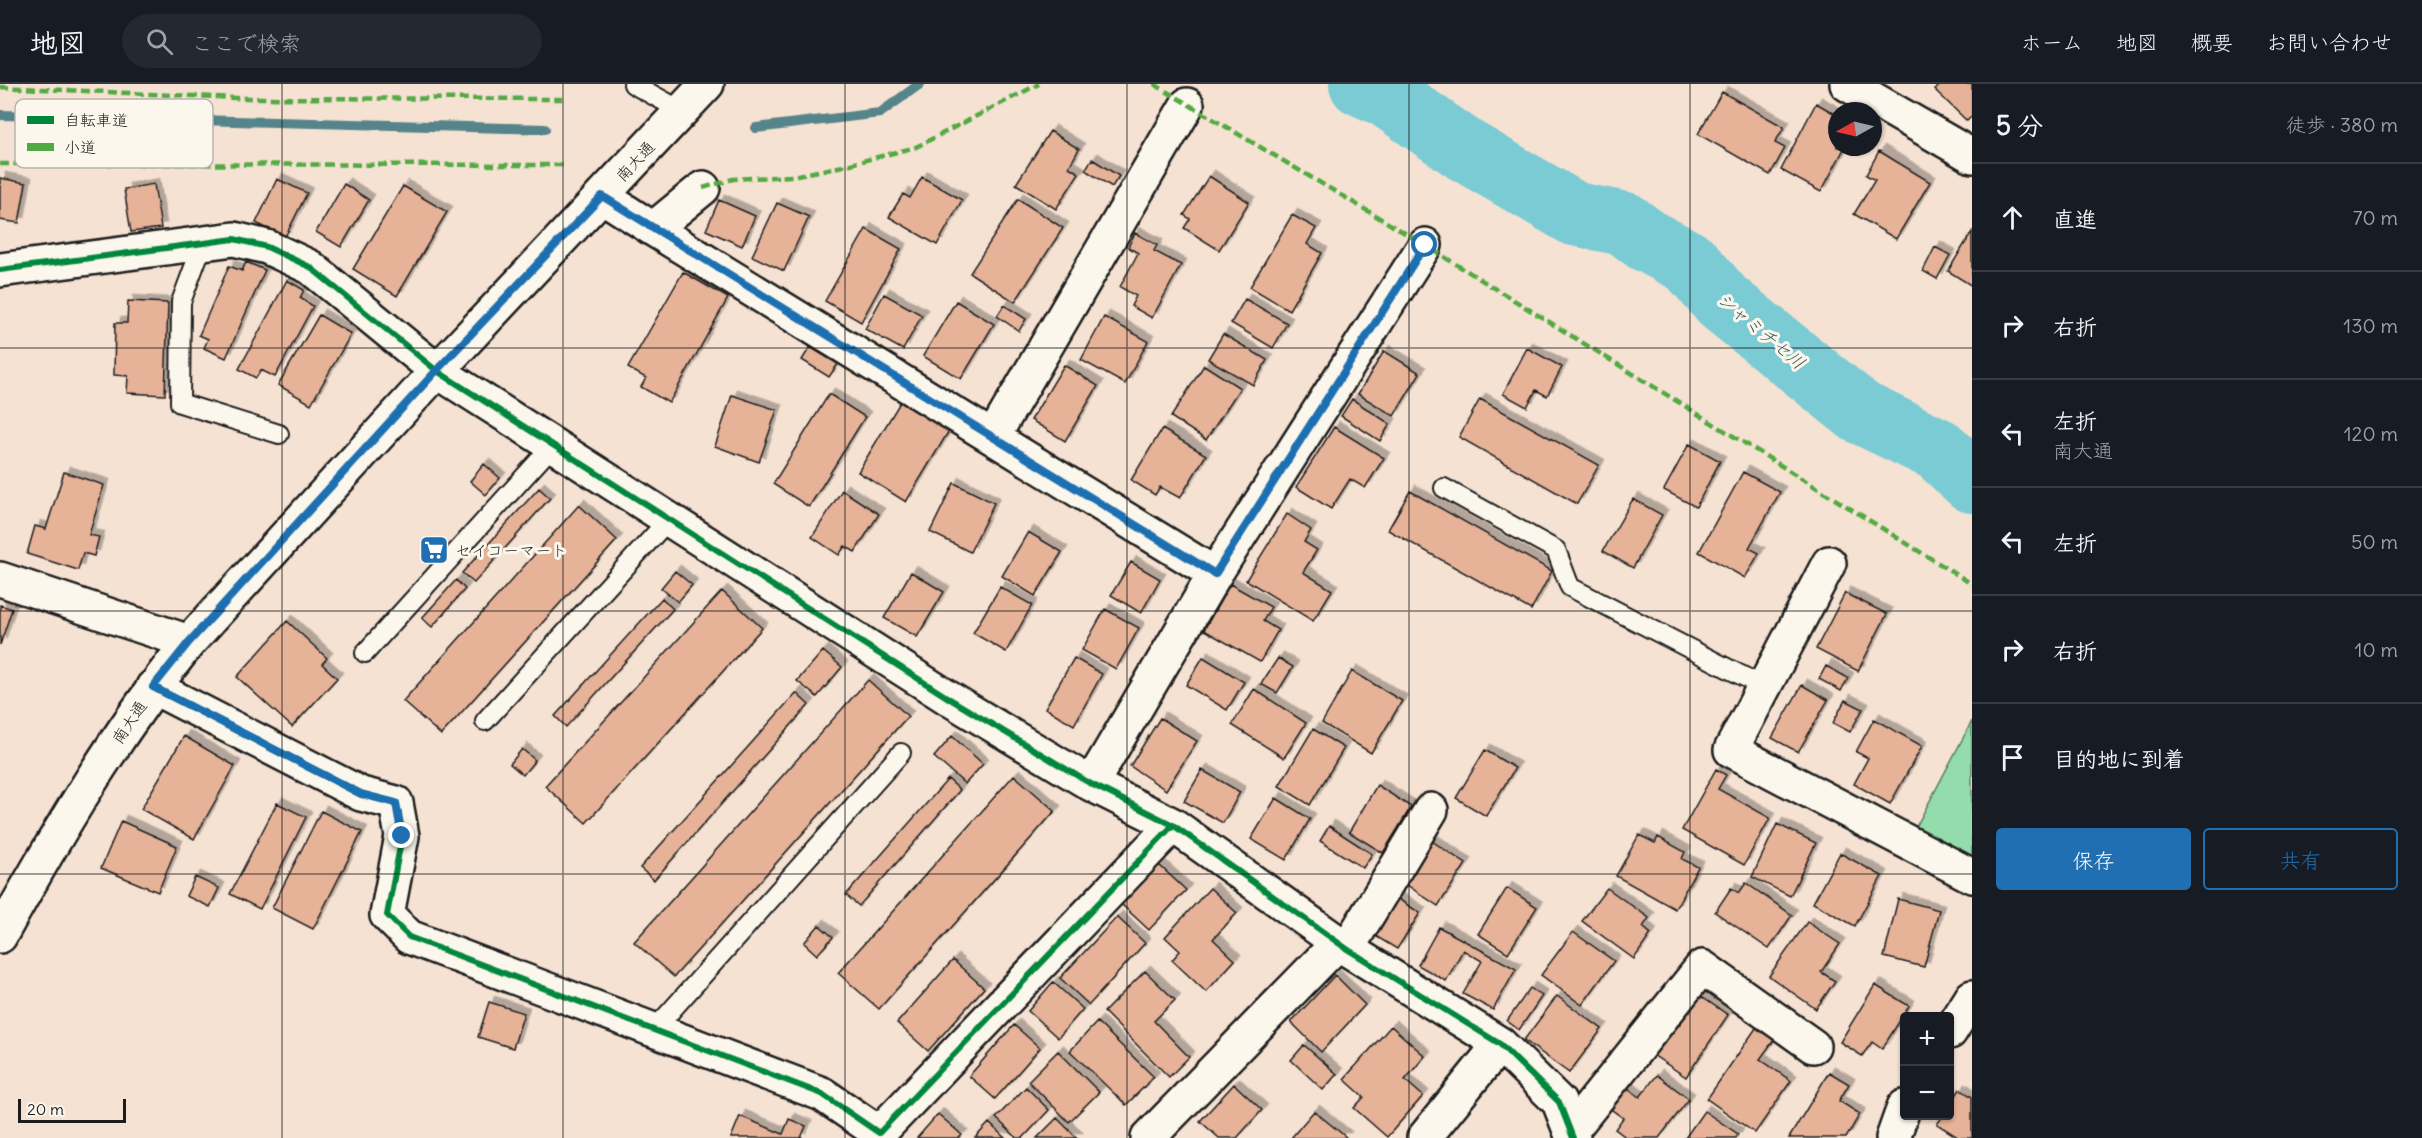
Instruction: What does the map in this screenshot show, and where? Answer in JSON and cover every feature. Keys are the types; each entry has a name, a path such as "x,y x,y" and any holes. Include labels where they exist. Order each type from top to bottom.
{"street":[{"name":"南大通","path":"0,936 61,826 153,687 189,642 436,371 707,84"},
{"path":"1847,84 1972,156"},
{"path":"993,437 1187,105"},
{"path":"653,229 703,188"},
{"path":"602,196 1215,574"},
{"path":"0,270 234,239 267,247 310,267 436,371 554,444 950,699 1091,784 1173,825 1342,946 1500,1044 1559,1102 1572,1135"},
{"path":"1091,784 1215,574 1425,245"},
{"path":"1829,563 1762,686 1731,750 1972,876"},
{"path":"0,579 189,642"},
{"path":"153,687 361,794 396,803 402,836 387,915 409,937 822,1094 880,1136 1173,825"},
{"path":"1148,1138 1342,946 1431,810"},
{"path":"1572,1135 1702,967 1813,1046"},
{"path":"1954,1026 1972,997"},
{"path":"1424,1138 1500,1044"},
{"path":"1893,1138 1900,1120"}],"lane":[{"path":"633,84 682,111"},
{"path":"203,243 180,302 180,403 279,434"},
{"path":"365,653 554,444"},
{"path":"1444,488 1556,550 1570,587 1762,686"},
{"path":"485,721 669,518"},
{"path":"653,1031 901,753"}],"green space":[{"path":"1972,721 1972,862 1915,829"}],"building":[{"path":"1941,84 1972,84 1972,116 1967,121 1935,90"},
{"path":"1722,92 1784,127 1775,143 1785,148 1770,175 1698,134"},
{"path":"1816,103 1828,110 1828,156 1840,156 1821,192 1781,170"},
{"path":"1050,131 1079,149 1069,167 1079,173 1056,209 1016,184"},
{"path":"1882,153 1930,182 1896,239 1854,214 1875,180 1866,175 1876,156 1882,156"},
{"path":"1092,159 1119,176 1112,187 1085,170"},
{"path":"1209,176 1249,202 1219,250 1184,228 1190,219 1184,215"},
{"path":"922,177 962,200 937,245 889,217 903,194 910,198"},
{"path":"0,178 26,183 19,223 0,220"},
{"path":"277,179 307,193 285,237 256,223"},
{"path":"154,184 161,228 131,232 124,189"},
{"path":"344,184 369,200 341,247 316,232"},
{"path":"403,186 447,212 397,296 353,269"},
{"path":"1018,199 1063,228 1015,302 970,273"},
{"path":"719,200 755,216 742,246 706,230"},
{"path":"777,203 809,217 784,271 752,256"},
{"path":"1292,215 1316,228 1307,244 1322,253 1289,310 1250,287"},
{"path":"866,229 901,249 861,322 825,301"},
{"path":"1972,232 1972,286 1948,271"},
{"path":"1135,233 1157,245 1154,251 1181,265 1152,318 1131,306 1136,296 1120,287 1138,253 1128,247"},
{"path":"1935,247 1950,255 1937,279 1923,271"},
{"path":"246,262 265,270 226,358 204,348 208,339 199,335 229,266 242,271"},
{"path":"683,272 728,298 669,403 641,387 646,378 628,368"},
{"path":"287,280 304,290 300,298 313,306 275,377 261,370 256,378 239,369"},
{"path":"884,294 922,315 903,350 865,329"},
{"path":"1245,299 1287,323 1273,348 1231,323"},
{"path":"128,301 168,303 165,395 127,393 128,376 114,375 115,323 127,323"},
{"path":"956,301 994,324 961,379 923,356"},
{"path":"1004,305 1026,319 1019,331 997,316"},
{"path":"319,315 351,334 311,404 278,385"},
{"path":"1104,317 1148,341 1125,384 1081,360"},
{"path":"1223,334 1267,360 1253,385 1208,359"},
{"path":"810,347 838,364 829,377 802,360"},
{"path":"1527,348 1562,367 1547,396 1536,390 1527,407 1503,394"},
{"path":"1384,351 1420,373 1394,416 1358,394"},
{"path":"1064,365 1098,386 1065,441 1031,420"},
{"path":"1204,365 1240,388 1206,440 1171,417"},
{"path":"829,394 865,417 809,507 773,484"},
{"path":"732,395 777,410 759,462 715,446"},
{"path":"902,399 950,429 906,502 858,472"},
{"path":"1352,399 1390,424 1380,441 1341,416"},
{"path":"1480,399 1599,465 1577,504 1459,437"},
{"path":"1334,427 1384,458 1365,488 1350,479 1331,509 1296,487"},
{"path":"1162,429 1206,455 1180,498 1160,487 1155,495 1131,480"},
{"path":"1689,444 1720,461 1696,507 1664,490"},
{"path":"484,464 500,478 486,495 470,481"},
{"path":"64,472 104,485 89,535 99,537 94,556 83,553 78,570 27,554 35,526 46,529"},
{"path":"1743,472 1780,492 1749,548 1759,553 1745,578 1699,552"},
{"path":"954,483 994,503 970,552 930,532"},
{"path":"539,488 550,498 474,583 462,573"},
{"path":"842,490 879,514 855,552 845,546 839,555 812,537"},
{"path":"1410,491 1552,571 1531,610 1388,530"},
{"path":"1633,499 1662,515 1633,568 1603,551"},
{"path":"579,505 617,540 441,735 403,701"},
{"path":"1287,514 1311,530 1304,542 1317,550 1303,572 1332,590 1313,621 1246,580"},
{"path":"1028,532 1062,552 1035,596 1002,576"},
{"path":"1131,562 1160,579 1141,613 1111,595"},
{"path":"675,571 692,585 678,602 661,588"},
{"path":"911,572 944,592 917,637 884,618"},
{"path":"456,580 465,589 432,627 422,618"},
{"path":"1230,584 1271,607 1263,621 1278,630 1260,662 1204,630"},
{"path":"1000,587 1032,605 1006,652 973,633"},
{"path":"722,591 762,628 586,823 545,786"},
{"path":"1845,593 1887,614 1858,671 1816,649"},
{"path":"662,598 673,609 566,727 555,716"},
{"path":"0,605 12,609 0,645"},
{"path":"1105,609 1139,628 1116,669 1082,650"},
{"path":"287,621 327,658 322,664 337,678 292,727 237,677"},
{"path":"823,651 842,667 817,697 797,681"},
{"path":"1203,657 1244,682 1227,710 1186,685"},
{"path":"1074,658 1102,674 1074,725 1045,708"},
{"path":"1278,658 1293,667 1277,693 1261,684"},
{"path":"1826,666 1848,678 1841,691 1819,679"},
{"path":"1352,671 1402,701 1371,753 1322,723"},
{"path":"868,680 908,716 674,977 634,942"},
{"path":"1802,685 1828,700 1798,752 1772,738"},
{"path":"1254,689 1306,723 1284,758 1232,725"},
{"path":"796,693 809,705 654,880 640,868"},
{"path":"1845,700 1863,709 1850,732 1833,723"},
{"path":"1160,718 1197,741 1166,790 1130,766"},
{"path":"1874,719 1922,746 1890,804 1854,784 1868,758 1856,752"},
{"path":"1313,729 1344,748 1310,805 1279,786"},
{"path":"184,736 235,766 194,839 141,809"},
{"path":"952,736 983,764 965,784 934,757"},
{"path":"522,749 535,760 523,775 510,764"},
{"path":"1485,750 1515,768 1486,816 1456,798"},
{"path":"1716,769 1726,775 1718,789 1770,818 1744,865 1682,830"},
{"path":"1202,770 1240,792 1223,823 1184,801"},
{"path":"1014,775 1055,811 879,1009 838,973"},
{"path":"948,779 960,790 859,906 846,895"},
{"path":"1377,785 1411,807 1383,853 1349,832"},
{"path":"1276,798 1310,819 1286,860 1251,839"},
{"path":"277,803 306,817 260,909 230,894"},
{"path":"321,811 362,832 313,929 272,908"},
{"path":"121,821 177,846 158,892 101,868"},
{"path":"1777,824 1816,843 1790,896 1752,877"},
{"path":"1329,826 1372,854 1363,868 1320,841"},
{"path":"1639,835 1655,843 1658,837 1685,852 1682,859 1698,867 1675,909 1616,876"},
{"path":"1429,839 1466,864 1438,906 1401,881"},
{"path":"1840,853 1882,876 1855,926 1813,903"},
{"path":"1159,865 1186,890 1149,930 1121,904"},
{"path":"195,877 219,888 210,907 186,896"},
{"path":"1746,883 1792,915 1769,949 1715,912 1731,888 1739,893"},
{"path":"1210,888 1237,913 1213,939 1235,960 1206,992 1172,960 1180,951 1165,937"},
{"path":"1507,888 1537,907 1508,953 1478,934"},
{"path":"1607,888 1649,918 1643,927 1651,934 1634,959 1582,921"},
{"path":"1395,897 1420,913 1397,949 1372,934"},
{"path":"1898,899 1939,910 1924,967 1884,957"},
{"path":"1117,917 1145,943 1089,1005 1060,978"},
{"path":"1807,922 1840,944 1821,972 1835,981 1816,1009 1769,976"},
{"path":"819,925 833,937 817,955 804,943"},
{"path":"1439,927 1516,969 1493,1010 1463,994 1482,961 1463,950 1446,981 1418,965"},
{"path":"1573,932 1614,961 1582,1005 1541,975"},
{"path":"953,960 984,988 928,1051 897,1023"},
{"path":"1145,971 1175,1000 1154,1021 1189,1057 1169,1077 1104,1012"},
{"path":"1335,975 1365,1005 1321,1052 1291,1022"},
{"path":"1053,982 1083,1009 1058,1038 1028,1011"},
{"path":"1875,985 1909,1006 1905,1012 1900,1012 1900,1020 1882,1049 1872,1042 1862,1056 1840,1042"},
{"path":"1530,988 1542,996 1519,1030 1507,1021"},
{"path":"1696,993 1728,1015 1686,1077 1653,1055"},
{"path":"1557,996 1602,1029 1569,1073 1524,1040"},
{"path":"489,1002 524,1013 513,1048 478,1037"},
{"path":"1097,1022 1154,1077 1126,1105 1070,1051"},
{"path":"1014,1025 1040,1048 995,1099 969,1076"},
{"path":"1391,1026 1425,1056 1405,1080 1423,1096 1387,1137 1354,1108 1364,1097 1344,1079"},
{"path":"1756,1028 1774,1040 1760,1059 1791,1081 1755,1133 1707,1099"},
{"path":"1304,1045 1337,1074 1323,1090 1291,1060"},
{"path":"1058,1051 1099,1092 1069,1122 1028,1081"},
{"path":"1829,1072 1849,1084 1839,1101 1860,1114 1846,1138 1789,1138"},
{"path":"1657,1075 1689,1099 1659,1138 1627,1138 1615,1129 1623,1118 1608,1107 1625,1086 1640,1097"},
{"path":"1234,1084 1262,1110 1237,1138 1219,1138 1200,1121"},
{"path":"1026,1087 1049,1110 1023,1138 1017,1138 996,1118"},
{"path":"1960,1089 1972,1097 1972,1138 1959,1138 1937,1124 1940,1120 1954,1120 1954,1099"},
{"path":"1314,1111 1346,1137 1291,1138"},
{"path":"1704,1111 1738,1134 1736,1138 1685,1138"},
{"path":"938,1114 962,1135 959,1138 917,1138"},
{"path":"740,1116 783,1134 789,1119 806,1126 801,1138 731,1138"},
{"path":"1057,1118 1077,1138 1037,1138"},
{"path":"989,1123 1005,1138 975,1138"}],"waterway":[{"path":"756,128 880,113 920,84"},
{"name":"シャミチセ川","path":"1361,84 1387,96 1465,150 1575,214 1625,224 1646,240 1690,263 1723,302 1860,412 1939,450 1972,481"},
{"path":"0,115 15,115"},
{"path":"213,120 545,129"}],"marked path":[{"path":"703,188 733,179 793,176 916,147 1039,84"},
{"path":"1154,84 1425,245 1972,584"},
{"path":"0,87 236,98 563,99"},
{"path":"0,164 15,164"},
{"path":"213,164 564,165"}],"cycle path":[{"path":"0,270 234,239 267,247 310,267 437,371 950,699 1091,784 1173,825 1347,949 1500,1044 1559,1102 1573,1138"},
{"path":"153,687 361,794 396,803 402,836 387,915 409,937 822,1094 879,1133 1173,825"}],"place":[{"name":"セイコーマート","path":"434,550"}],"route":[{"path":"402,836 396,803 361,794 153,687 189,642 436,371 602,196 1215,574 1425,245"}]}
